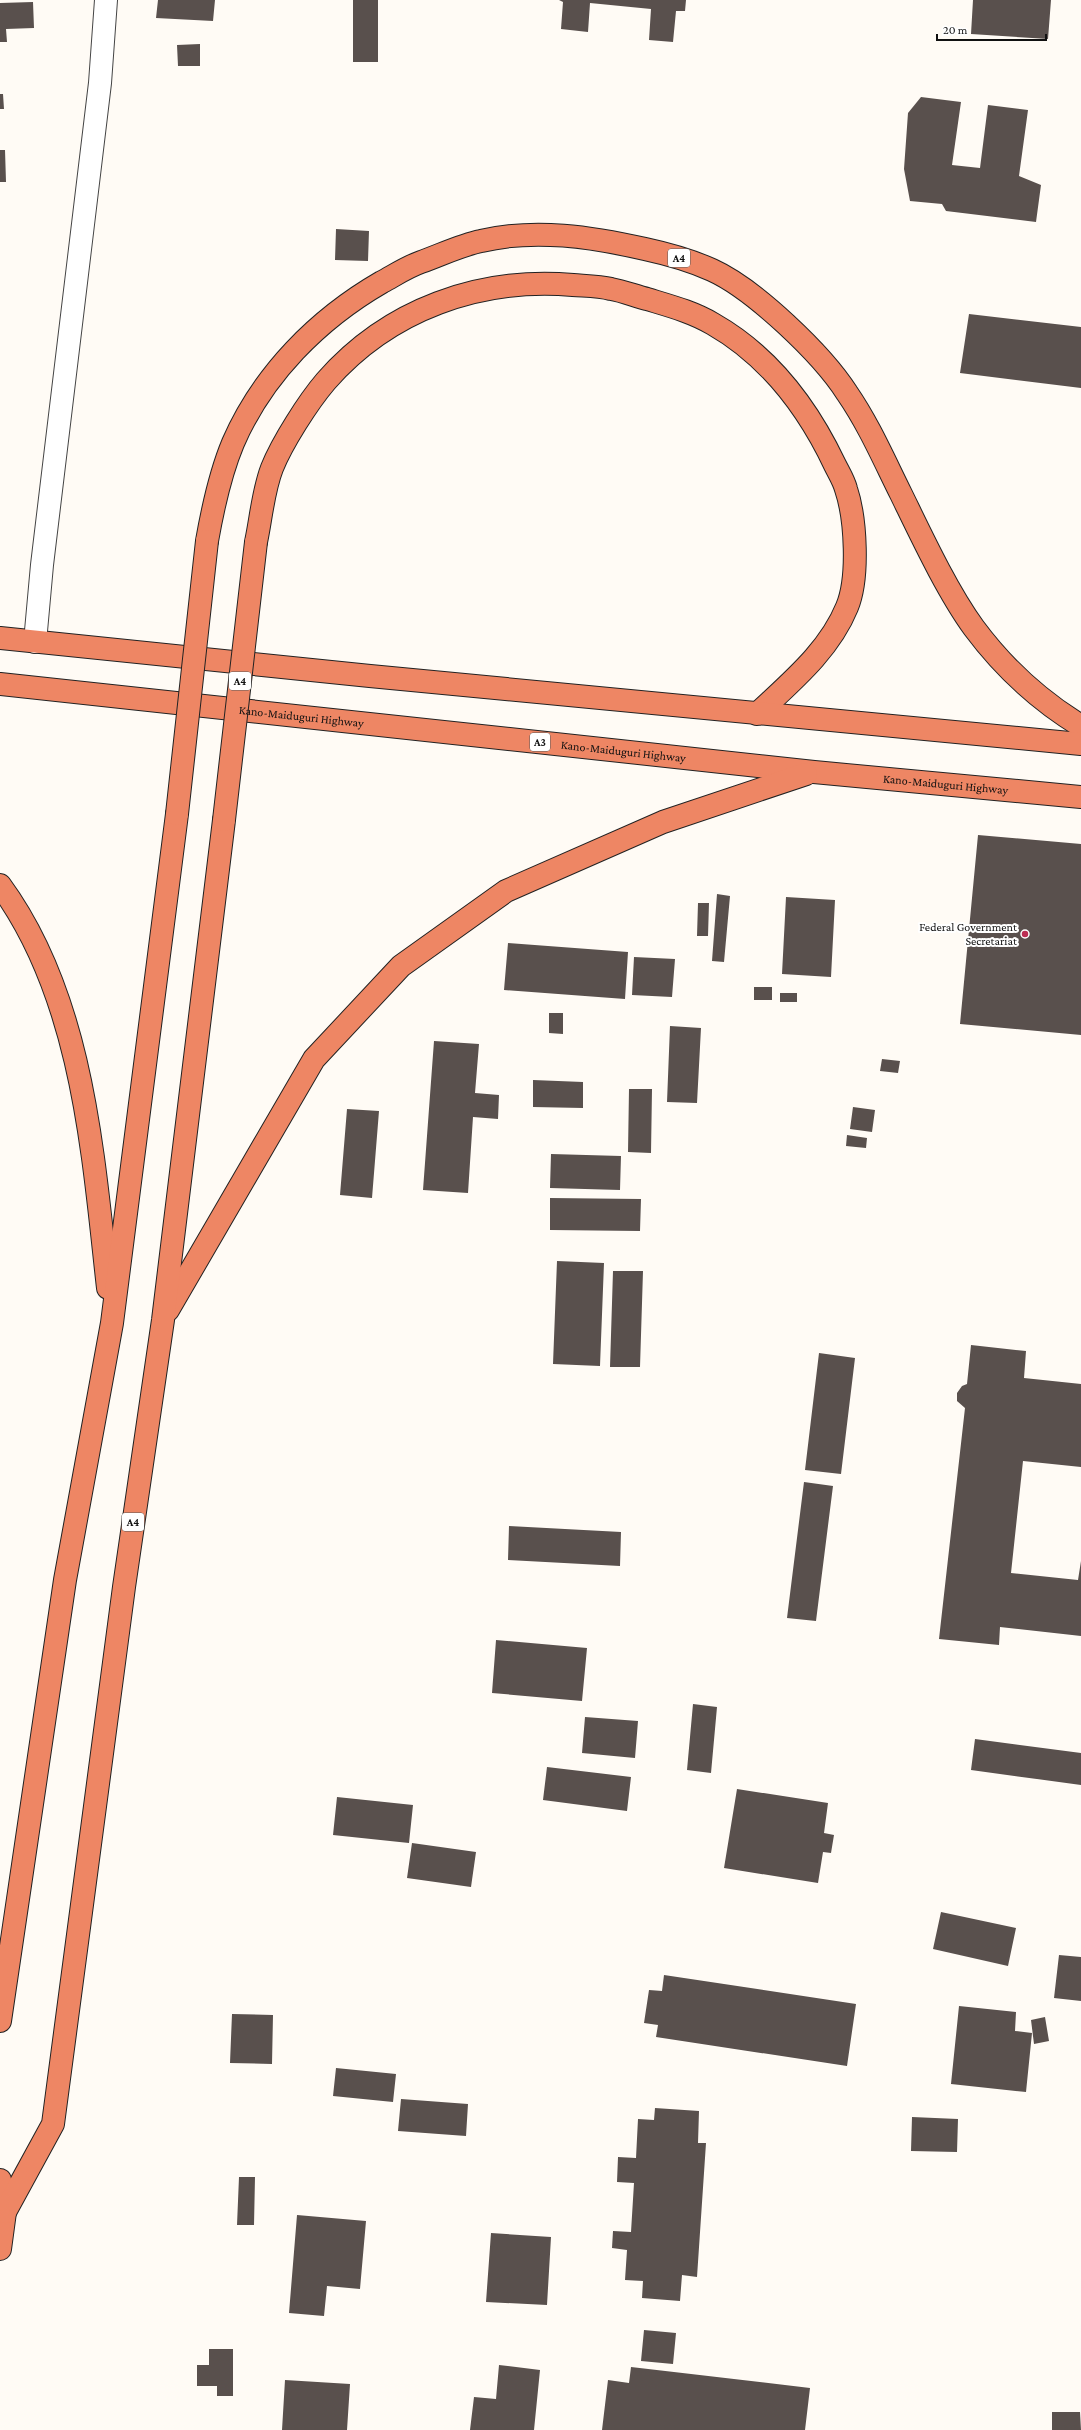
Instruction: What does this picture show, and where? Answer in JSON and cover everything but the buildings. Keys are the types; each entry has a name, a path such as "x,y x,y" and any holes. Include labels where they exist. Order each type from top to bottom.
{"highway":[{"name":"A4","path":"0,2021 65,1580 112,1323 176,814 207,541 217,491 234,442 263,390 298,345 353,299 412,265 482,240 540,233 608,240 673,256 714,270 748,292 808,345 847,391 880,449 900,494 951,591 974,628 1022,682 1057,712 1081,726"},
{"name":"A4","path":"5,2212 54,2124 123,1594 163,1320 224,820 256,542 272,469 292,430 325,382 362,346 405,317 450,297 501,286 553,283 609,288 675,307 712,323 738,341 780,377 805,409 824,442 847,490 854,536 855,574 848,606 830,641 757,714"},
{"path":"0,638 757,714 1081,744"},
{"name":"Kano-Maiduguri Highway","path":"0,684 814,772 1081,797"},
{"path":"163,1320 314,1059 401,966 506,891 663,822 814,772"},
{"path":"0,885 17,908 58,995 89,1121 112,1323"},
{"name":"A4","path":"0,2180 5,2212 0,2249"}],"street":[{"path":"35,642 42,565 100,83 106,0"}],"place":[{"name":"Federal Government Secretariat","path":"1025,934"}]}
